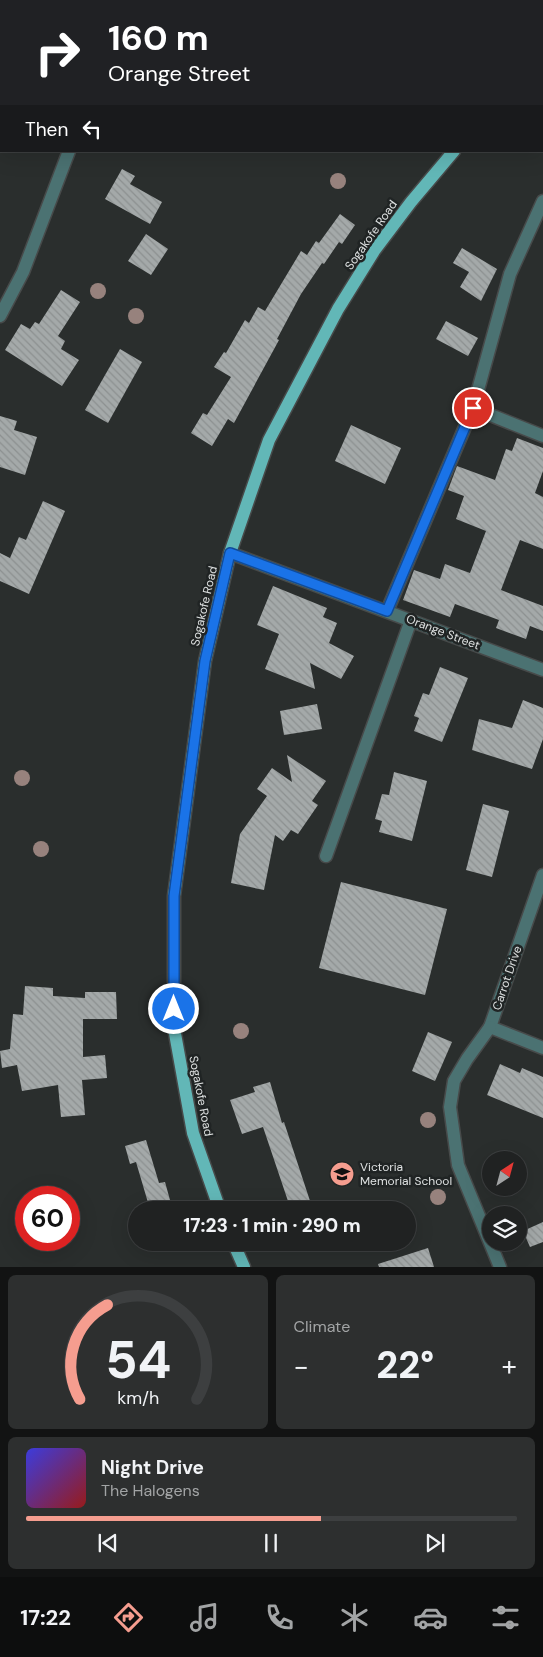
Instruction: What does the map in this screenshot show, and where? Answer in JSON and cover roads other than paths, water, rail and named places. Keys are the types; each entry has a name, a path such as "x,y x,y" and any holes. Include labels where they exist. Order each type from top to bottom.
{"main road":[{"name":"Sogakofe Road","path":"217,1201 193,1133 174,1028 174,896 205,661 230,553 269,440 338,310 374,251 411,202 453,152"},
{"path":"237,1251 244,1267"}],"street":[{"path":"0,316 23,272 69,152"},
{"path":"387,611 473,408 510,274 543,201"},
{"path":"473,408 543,436"},
{"name":"Orange Street","path":"230,553 543,670"},
{"path":"326,856 411,620"},
{"name":"Carrot Drive","path":"543,876 490,1027 543,1048"},
{"path":"490,1027 454,1081 450,1107 458,1165 500,1267"}],"place":[{"name":"Victoria Memorial School","path":"342,1174"}]}
